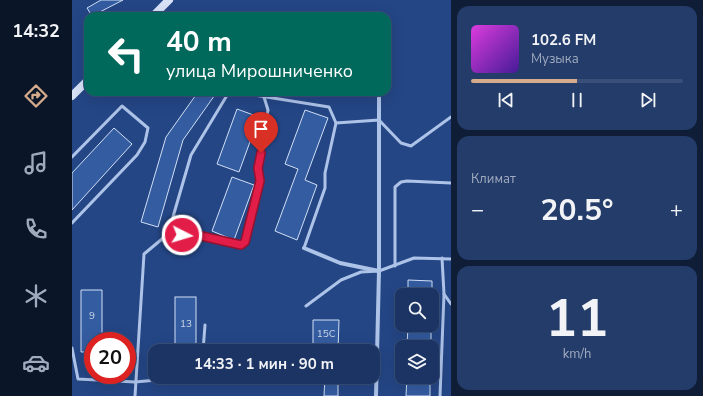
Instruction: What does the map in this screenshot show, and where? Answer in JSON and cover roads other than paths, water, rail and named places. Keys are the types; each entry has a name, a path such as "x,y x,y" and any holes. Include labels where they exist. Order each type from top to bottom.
{"main road":[{"path":"157,12 169,0"},
{"path":"72,96 84,84"}],"street":[{"path":"376,396 379,271 379,98"},
{"path":"304,248 340,263 379,271"}],"lane":[{"path":"136,368 144,254 168,234 191,155 226,96"},
{"path":"258,96 329,107 336,123 325,173 324,188 304,248"},
{"path":"168,234 197,235 241,245 245,242 260,181 258,168 268,110 264,97"},
{"path":"72,157 122,106 148,128 145,142 137,155 72,223"},
{"path":"336,123 379,120 401,143 411,146 451,117"},
{"path":"396,266 396,187 401,182 407,181 451,183"},
{"path":"306,306 341,280 361,272 379,271 396,266 401,262 414,258 451,259"},
{"path":"440,396 444,294 442,258"},
{"path":"444,294 451,304"},
{"path":"204,344 205,325"},
{"path":"72,348 78,379 84,379"},
{"path":"136,382 148,381"},
{"path":"135,384 135,396"}]}
